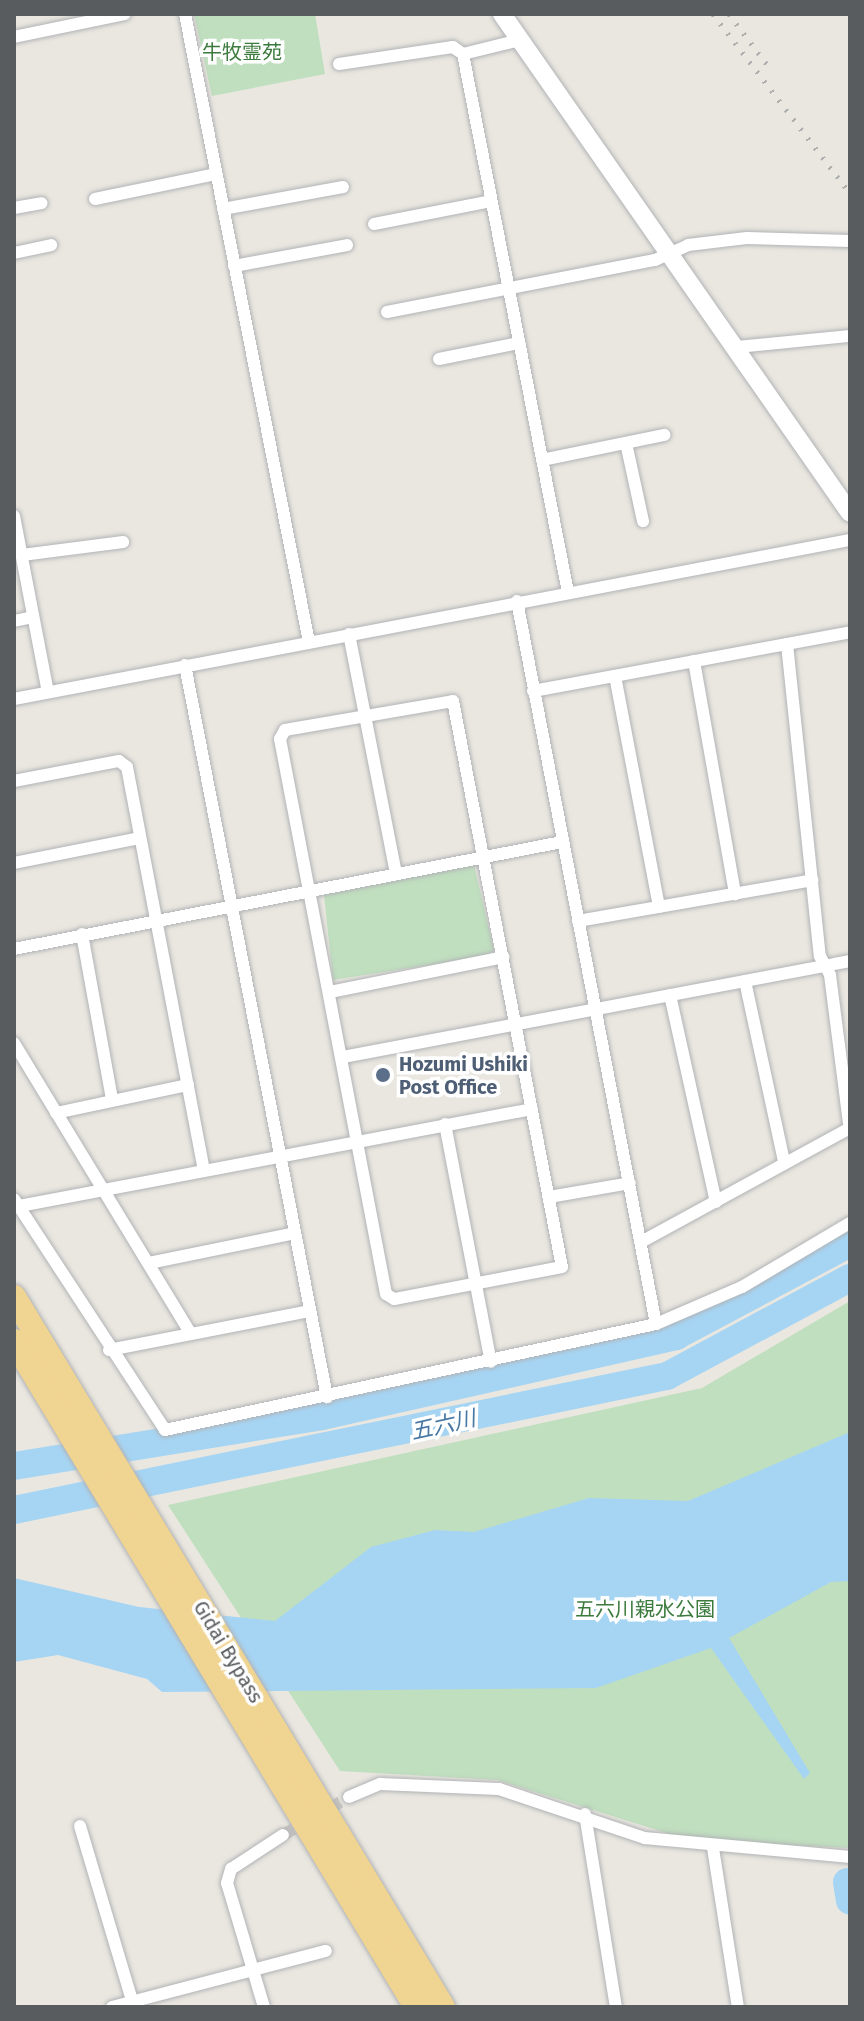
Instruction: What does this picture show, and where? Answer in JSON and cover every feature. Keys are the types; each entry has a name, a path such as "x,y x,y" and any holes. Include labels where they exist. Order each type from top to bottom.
{"highway":[{"name":"Gidai Bypass","path":"14,1297 79,1426 280,1759 443,2007"},
{"name":"Gidai Bypass","path":"14,1341 79,1426"},
{"name":"Gidai Bypass","path":"280,1759 416,2007"}],"street":[{"path":"14,37 125,14"},
{"path":"185,14 309,642"},
{"path":"502,14 850,513"},
{"path":"463,54 520,40"},
{"path":"339,64 453,47 463,54 568,592"},
{"path":"95,199 216,174"},
{"path":"223,209 343,187"},
{"path":"374,224 491,201"},
{"path":"14,208 42,203"},
{"path":"387,312 747,238 850,241"},
{"path":"14,253 51,245"},
{"path":"234,266 347,245"},
{"path":"737,347 850,336"},
{"path":"439,359 519,343"},
{"path":"542,460 664,435"},
{"path":"626,443 643,521"},
{"path":"14,516 48,692"},
{"path":"14,699 850,540"},
{"path":"22,555 123,542"},
{"path":"517,601 656,1324"},
{"path":"14,621 33,617"},
{"path":"533,691 850,632"},
{"path":"349,634 396,873"},
{"path":"641,1242 850,1129 812,880 787,644"},
{"path":"694,661 735,894"},
{"path":"185,665 327,1397"},
{"path":"615,676 659,907"},
{"path":"453,701 483,857 562,1267 394,1299 386,1294 280,739 285,730 453,701"},
{"path":"14,781 119,761 127,767 204,1169"},
{"path":"14,863 140,838"},
{"path":"14,949 155,919 562,842"},
{"path":"578,921 812,880"},
{"path":"82,934 112,1099"},
{"path":"330,992 504,957"},
{"path":"343,1057 850,961"},
{"path":"745,981 784,1162"},
{"path":"670,995 716,1202"},
{"path":"14,1043 190,1333"},
{"path":"56,1113 188,1085"},
{"path":"532,1109 15,1204 109,1350 165,1430 656,1324 742,1287 850,1223"},
{"path":"445,1124 491,1362"},
{"path":"549,1197 630,1183"},
{"path":"149,1263 295,1233"},
{"path":"109,1350 310,1311"},
{"path":"349,1797 380,1784 470,1787 585,1814 645,1838 713,1848 850,1857"},
{"path":"585,1814 616,2007"},
{"path":"80,1826 133,2004"},
{"path":"264,2007 227,1883 231,1869 283,1835"},
{"path":"713,1848 738,2007"},
{"path":"112,2007 133,2004 326,1951"}],"green space":[{"name":"牛牧霊苑","path":"194,14 315,14 325,74 212,96"},
{"path":"474,865 494,950 486,956 333,980 324,895"},
{"name":"五六川親水公園","path":"850,1301 850,1848 689,1840 497,1780 340,1771 168,1505 702,1388"}],"water":[{"path":"850,1432 850,1581 831,1582 729,1638 810,1773 804,1779 711,1648 596,1688 162,1692 147,1679 58,1655 14,1662 14,1578 139,1607 275,1621 371,1547 435,1530 474,1532 589,1498 688,1501"}],"waterway":[{"path":"14,1466 322,1416 676,1336 850,1243"},
{"name":"五六川","path":"14,1510 667,1376 850,1278"},
{"path":"847,1882 850,1901"}],"tunnel":[{"path":"283,1835 349,1797"}],"railway":[{"path":"713,14 850,193"},
{"path":"729,14 772,71"}],"place":[{"name":"Hozumi Ushiki Post Office","path":"383,1075"}]}
